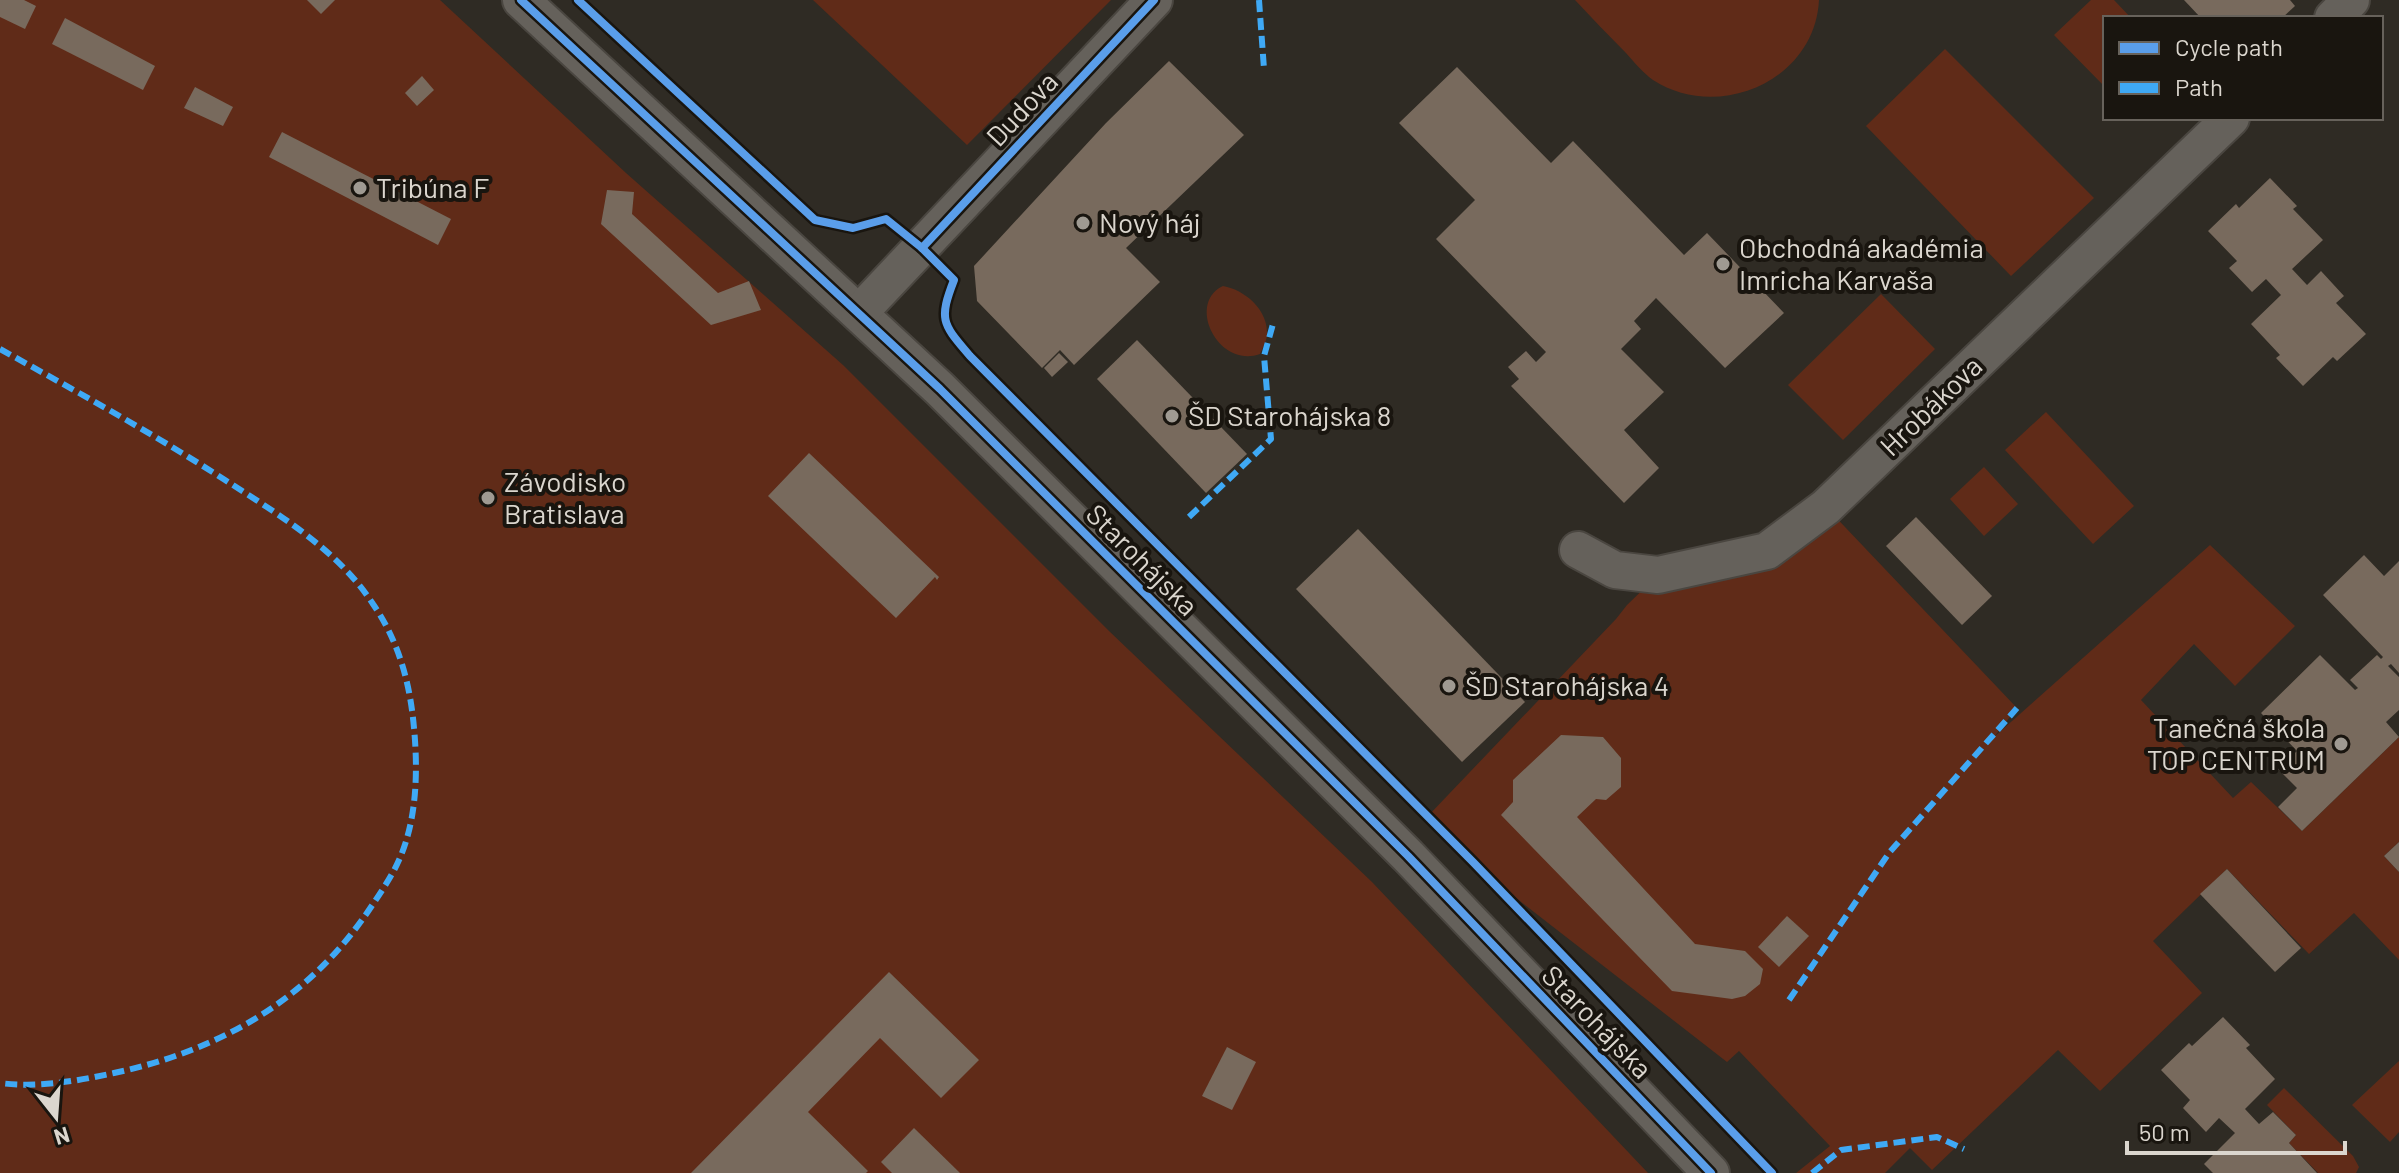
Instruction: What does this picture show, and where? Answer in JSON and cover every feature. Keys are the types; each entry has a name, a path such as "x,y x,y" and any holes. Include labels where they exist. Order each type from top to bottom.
{"street":[{"name":"Starohájska","path":"521,0 952,400 1408,856 1711,1173"},
{"name":"Dudova","path":"859,313 1154,0"},
{"path":"2335,16 2351,0"},
{"name":"Hrobákova","path":"1578,550 1615,570 1658,575 1767,551 1826,507 2229,120"}],"shaded area":[{"name":"Závodisko Bratislava","path":"0,0 440,0 626,173 843,365 1109,631 1372,882 1648,1173 0,1173"},
{"path":"813,0 1111,0 967,145"},
{"path":"1575,0 1819,0 1813,28 1801,53 1782,72 1759,86 1733,95 1706,97 1679,92 1653,80"},
{"path":"2091,0 2114,0 2129,16 2103,16 2103,85 2054,35"},
{"path":"1945,49 2094,198 2011,276 1866,126"},
{"path":"1223,286 1247,297 1260,310 1267,336 1260,354 1245,356 1231,352 1220,344 1212,332 1207,319 1207,306 1212,294"},
{"path":"1881,294 1935,349 1843,440 1788,385"},
{"path":"2046,412 2134,506 2093,544 2005,450"},
{"path":"1984,467 2018,504 1984,536 1950,499"},
{"path":"1826,507 2017,708 1994,737 2210,545 2295,626 2235,686 2194,644 2141,700 2233,798 2251,782 2302,831 2399,737 2399,842 2384,856 2399,872 2399,960 2354,913 2309,954 2227,869 2153,941 2202,993 2100,1091 2058,1050 1932,1170 1910,1148 1885,1173 1796,1173 1830,1146 1739,1051 1727,1062 1480,870 1427,817 1658,575 1767,551"},
{"path":"2399,1061 2399,1132 2390,1142 2352,1105"},
{"path":"2284,1088 2353,1156 2359,1167 2356,1173 2318,1173 2289,1143 2296,1135 2267,1105"}],"building":[{"path":"0,0 24,0 36,6 25,29 0,17"},
{"path":"307,0 335,0 321,14"},
{"path":"2184,0 2290,0 2295,6 2284,16 2199,16"},
{"path":"65,18 155,66 143,90 52,44"},
{"name":"Nový háj","path":"1169,61 1244,135 1126,248 1160,282 1074,365 1060,350 1042,368 977,301 974,266 1106,123"},
{"path":"1457,67 1551,163 1573,141 1684,255 1707,233 1784,313 1725,368 1656,298 1634,321 1641,329 1621,349 1664,392 1624,430 1659,468 1624,503 1511,386 1519,379 1508,367 1526,351 1536,362 1546,352 1436,239 1475,200 1399,123"},
{"path":"422,76 434,90 417,106 405,93"},
{"path":"195,87 233,107 223,126 184,108"},
{"name":"Tribúna F","path":"282,132 451,219 438,245 269,157"},
{"path":"2270,178 2297,206 2293,209 2323,240 2292,269 2307,285 2321,271 2344,296 2336,303 2366,334 2337,361 2333,357 2303,386 2276,358 2280,355 2251,324 2281,295 2266,279 2252,292 2229,268 2237,261 2208,231 2236,204 2239,208"},
{"path":"607,190 634,192 632,214 718,293 749,281 761,310 711,325 601,224"},
{"name":"ŠD Starohájska 8","path":"1137,340 1247,454 1206,493 1097,379"},
{"path":"1059,353 1068,362 1052,377 1044,368"},
{"path":"809,453 939,577 937,580 935,577 896,618 768,496"},
{"path":"1916,517 1992,596 1962,625 1886,546"},
{"path":"1358,529 1525,702 1462,762 1296,589"},
{"name":"Tanečná škola TOP CENTRUM","path":"2364,555 2384,576 2399,561 2399,673 2391,664 2388,666 2399,677 2399,710 2386,722 2399,737 2302,831 2278,807 2297,788 2278,769 2297,751 2261,713 2320,655 2355,690 2358,688 2350,680 2377,655 2381,659 2383,657 2323,595"},
{"path":"1561,735 1603,737 1621,758 1621,787 1606,800 1596,799 1577,817 1695,944 1745,951 1763,969 1760,984 1745,996 1732,999 1672,991 1501,815 1513,802 1513,780"},
{"path":"2399,842 2399,872 2384,856"},
{"path":"2227,869 2301,948 2275,972 2200,894"},
{"path":"1787,916 1809,936 1779,967 1758,947"},
{"path":"889,972 979,1060 941,1098 880,1038 808,1112 868,1171 866,1173 691,1173"},
{"path":"2223,1017 2250,1045 2246,1048 2275,1079 2245,1109 2259,1124 2273,1112 2296,1135 2289,1143 2317,1173 2213,1173 2204,1164 2235,1133 2219,1118 2206,1132 2183,1108 2190,1100 2161,1070"},
{"path":"1227,1047 1256,1062 1232,1110 1202,1096"},
{"path":"914,1128 960,1173 892,1173 881,1162"}],"marked path":[{"path":"1259,0 1264,69"},
{"path":"1189,517 1271,439 1264,356 1273,324"},
{"path":"0,349 142,429 266,506 306,534 343,567 382,618 402,663 410,695 416,761 410,829 393,872 347,940 291,994 226,1035 153,1063 57,1083 0,1083"},
{"path":"1789,1000 1889,853 2017,708"},
{"path":"1812,1173 1841,1150 1937,1137 1964,1149"}],"cycle path":[{"path":"521,0 940,389 1408,856 1711,1173"},
{"path":"578,0 815,220 853,228 886,219 922,248 954,280 946,305 946,321 970,356 1473,862 1772,1173"},
{"path":"922,248 1154,0"}],"place":[{"name":"Tribúna F","path":"360,188"},
{"name":"Nový háj","path":"1083,223"},
{"name":"Obchodná akadémia Imricha Karvaša","path":"1723,264"},
{"name":"ŠD Starohájska 8","path":"1172,416"},
{"name":"Závodisko Bratislava","path":"488,498"},
{"name":"ŠD Starohájska 4","path":"1449,686"},
{"name":"Tanečná škola TOP CENTRUM","path":"2341,744"}]}
